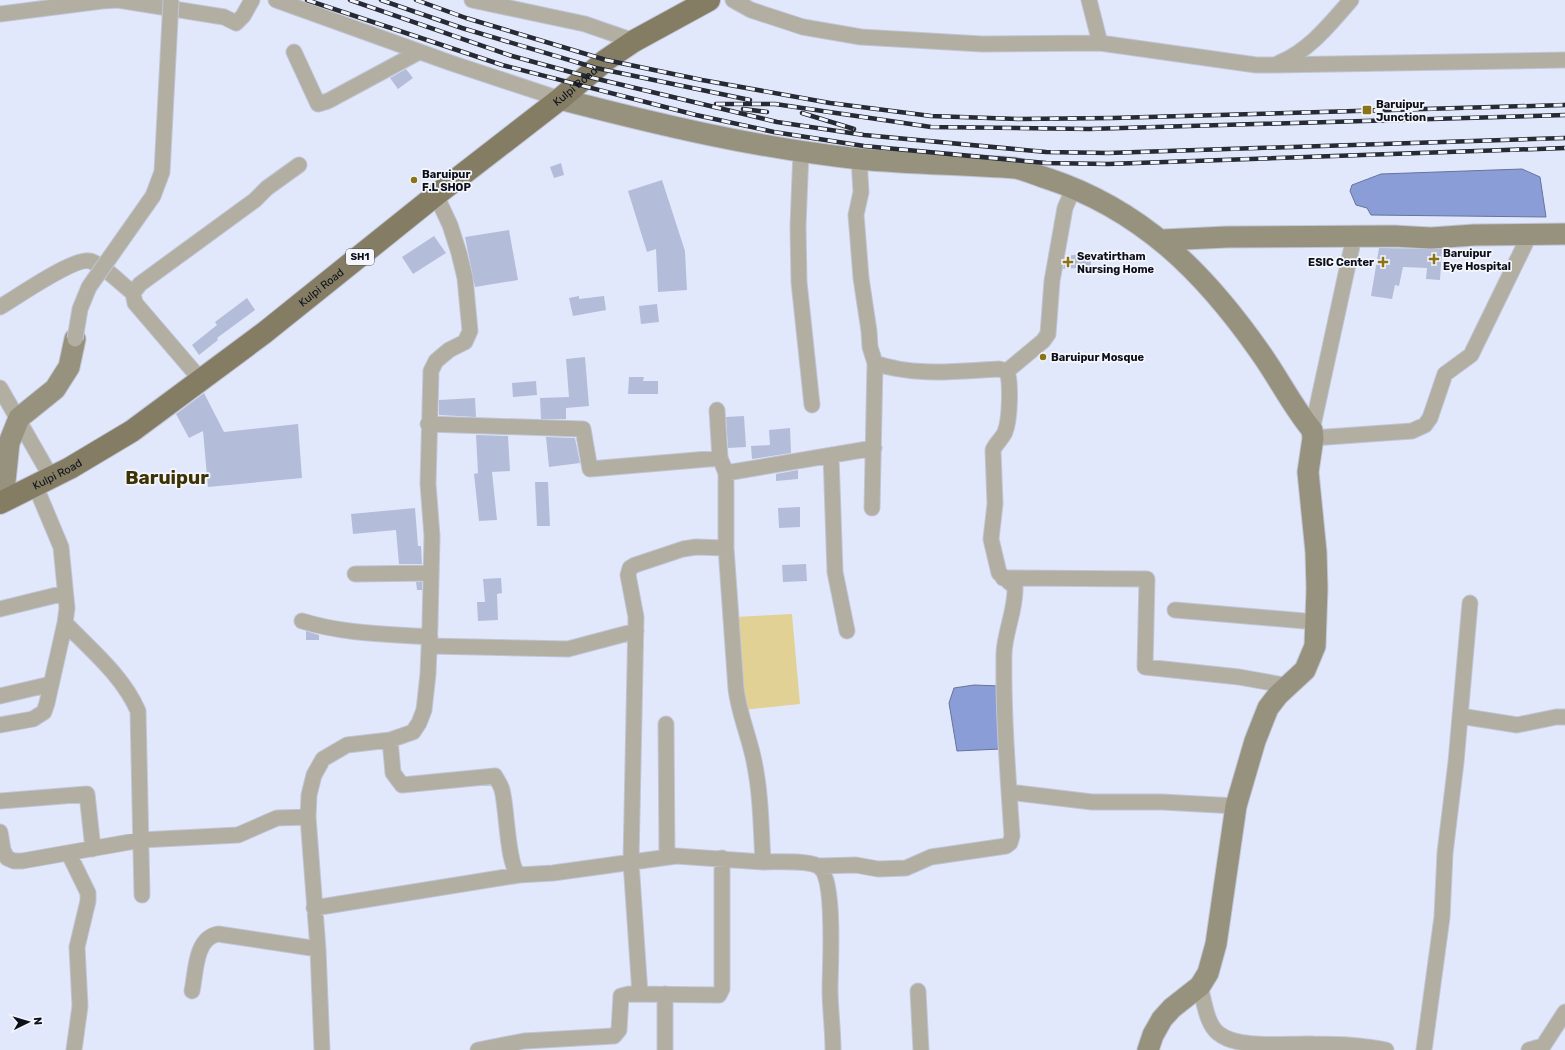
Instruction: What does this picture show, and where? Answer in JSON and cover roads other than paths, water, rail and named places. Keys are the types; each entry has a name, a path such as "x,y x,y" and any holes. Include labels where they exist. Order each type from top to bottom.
{"main road":[{"name":"Kulpi Road","path":"2,502 104,449 264,333 436,195 560,99 596,68 634,41 709,0"},
{"path":"560,99 719,138 859,159 1015,168 1074,187 1125,214 1162,240 1209,286 1260,351 1312,434 1308,472 1316,552 1316,622 1314,646 1311,659 1305,670 1278,695 1268,708 1256,741 1236,806 1216,944 1208,973 1200,986 1172,1008 1162,1019 1153,1035 1148,1050"},
{"path":"1162,240 1227,237 1394,236 1431,238 1474,235 1529,236 1565,234"},
{"path":"2,502 9,443 19,418 55,389 69,367 76,338"}],"street":[{"path":"0,14 118,0 224,17 236,23 243,16 252,0"},
{"path":"76,338 80,309 89,287 153,196 162,172 171,0"},
{"path":"276,0 419,52 560,99"},
{"path":"472,0 585,24 634,41"},
{"path":"733,0 751,10 803,27 861,37 982,44 1100,43 1256,65 1565,60"},
{"path":"1089,0 1100,43"},
{"path":"1274,65 1292,58 1306,48 1351,0"},
{"path":"294,52 318,104 328,101 419,52"},
{"path":"801,151 798,226 799,282 812,405"},
{"path":"859,159 861,192 856,215 861,278 870,347 875,362 872,508"},
{"path":"133,293 140,284 255,200 267,188 299,165"},
{"path":"1007,371 1043,341 1048,334 1052,281 1065,208 1074,187"},
{"path":"322,1050 318,949 308,817 309,796 314,775 323,759 347,745 390,740 413,732 419,723 424,710 430,641 432,536 428,484 428,424 431,370 436,361 445,353 465,342 470,331 465,278 459,253 450,225 436,195"},
{"path":"1354,237 1312,434 1412,431 1425,425 1430,418 1445,374 1471,355 1529,236"},
{"path":"0,307 68,266 81,261 90,261 101,266 133,293 135,303 201,380"},
{"path":"875,362 885,366 916,371 946,372 999,369 1007,371"},
{"path":"314,908 519,875 547,874 676,856 763,862 810,863 819,866 856,865 878,870 906,868 931,857 1006,846 1010,843 1012,836 1004,652 1005,639 1015,592 1013,584 1003,578 996,562 991,538 996,504 993,450 996,443 1005,431 1010,391 1007,371"},
{"path":"0,388 19,418 43,481 61,547 67,608 65,623 44,712 33,719 0,725"},
{"path":"717,410 720,458 726,473 726,548 736,689 739,710 754,759 758,781 763,862"},
{"path":"428,424 583,429 590,469 720,458"},
{"path":"726,473 874,448"},
{"path":"831,455 834,564 847,631"},
{"path":"640,994 630,862 636,631 635,604 628,575 630,568 683,549 696,547 726,548"},
{"path":"355,574 431,573"},
{"path":"1003,578 1147,579 1145,666 1239,677 1289,686"},
{"path":"0,609 65,593"},
{"path":"1424,1050 1442,917 1445,853 1456,762 1470,603"},
{"path":"1175,610 1316,622"},
{"path":"302,622 350,632 430,641 558,650 577,648 636,631"},
{"path":"65,623 123,684 132,696 138,711 142,895"},
{"path":"0,696 51,684"},
{"path":"1460,716 1517,725 1565,717"},
{"path":"666,724 667,857"},
{"path":"390,740 393,774 402,785 495,776 502,788 513,866 519,875"},
{"path":"1009,792 1092,802 1162,802 1236,806"},
{"path":"0,801 87,794 93,849"},
{"path":"0,832 5,854 7,858 14,861 69,854 141,840 238,834 277,818 308,817"},
{"path":"69,854 88,893 88,901 77,947 80,1006 74,1050"},
{"path":"478,1050 524,1041 563,1044 614,1036 619,1030 621,996 640,994 719,995 722,989 722,858"},
{"path":"819,866 825,875 829,905 833,1050"},
{"path":"192,991 201,946 205,939 210,935 218,934 318,949"},
{"path":"1200,986 1212,1027 1218,1034 1227,1039 1257,1044 1347,1045 1386,1050"},
{"path":"918,991 921,1050"},
{"path":"665,994 665,1050"},
{"path":"1529,1050 1543,1046 1565,1012"}],"water":[{"path":"1522,169 1540,177 1546,217 1371,215 1367,208 1356,205 1350,191 1352,185 1381,174"},
{"path":"974,685 1000,686 1000,749 957,751 949,703 954,688"}],"railway":[{"path":"307,0 502,65 696,115 774,132 864,146 1046,163 1108,164 1565,148"},
{"path":"350,0 512,56 585,76 777,122 864,135 1046,152 1108,153 1565,138"},
{"path":"381,0 462,28 596,68 750,100"},
{"path":"416,0 466,18 606,60 702,80 830,103 931,116 1019,119 1113,118 1565,105"},
{"path":"716,104 775,104 931,127 1089,129 1565,115"},
{"path":"743,109 767,112"},
{"path":"802,113 854,129"}],"place":[{"name":"Baruipur Junction","path":"1367,110"},
{"name":"Baruipur F.L SHOP","path":"414,180"},
{"name":"Baruipur Eye Hospital","path":"1434,259"},
{"name":"Sevatirtham Nursing Home","path":"1068,262"},
{"name":"ESIC Center","path":"1383,262"},
{"name":"Baruipur Mosque","path":"1043,357"}],"district":[{"name":"Baruipur","path":"167,477"}]}
